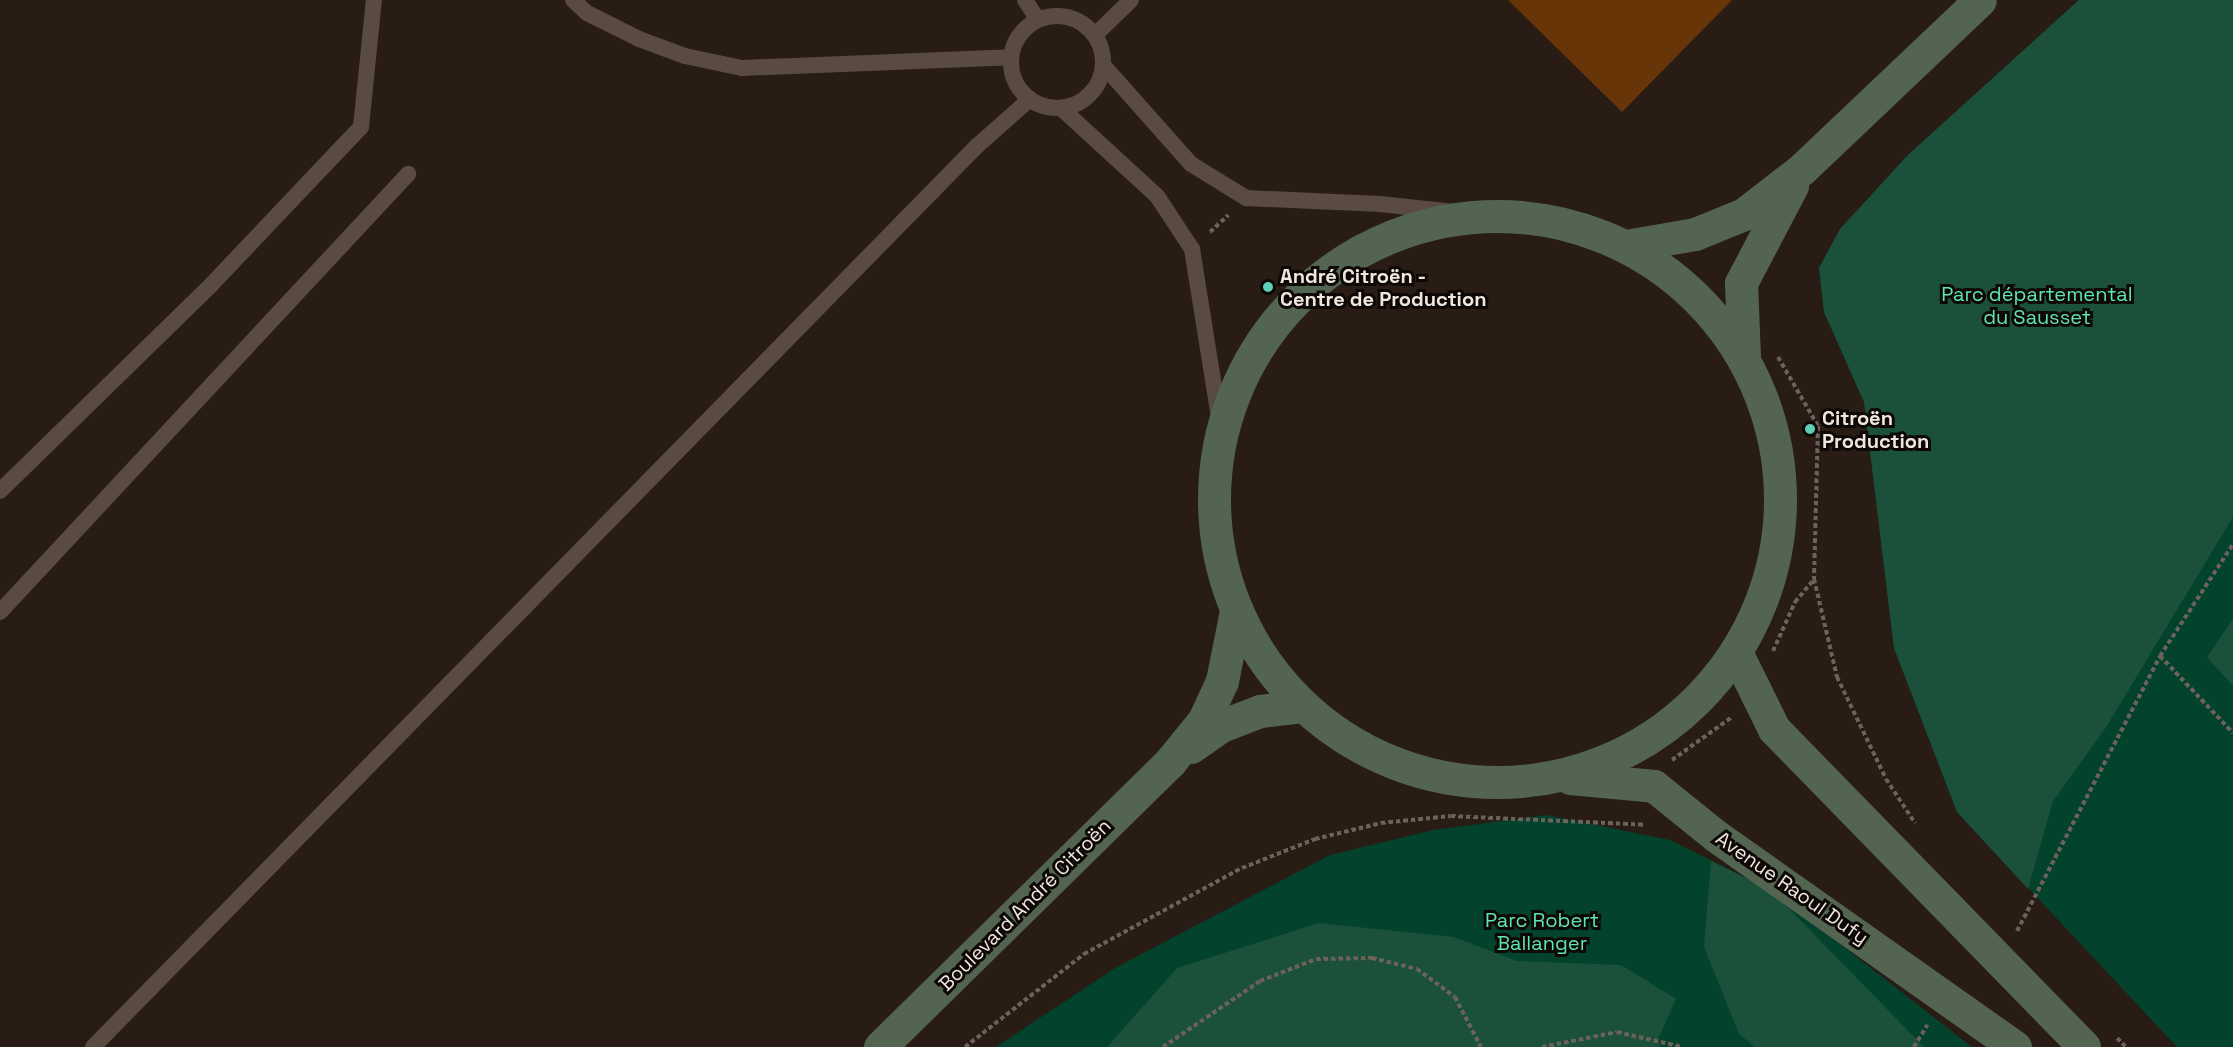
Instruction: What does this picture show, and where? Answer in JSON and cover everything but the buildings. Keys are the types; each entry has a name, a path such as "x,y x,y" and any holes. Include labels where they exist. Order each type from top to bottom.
{"main road":[{"path":"1626,246 1695,234 1744,214 1802,169 1980,0"},
{"path":"1744,357 1741,283 1802,169"},
{"path":"1481,215 1555,221 1626,246 1672,275 1712,313 1744,357 1766,405 1778,454 1782,506 1775,557 1760,607 1736,652 1701,696 1658,733 1607,760 1553,777 1489,781 1446,777 1394,763 1346,739 1303,706 1264,662 1236,611 1218,552 1213,491 1221,430 1242,374 1268,331 1316,280 1366,247 1394,236 1481,215"},
{"name":"Boulevard André Citroën","path":"880,1047 1170,762 1204,720 1222,681 1236,611"},
{"path":"1736,652 1774,729 2084,1047"},
{"name":"Boulevard André Citroën","path":"1170,762 1221,726 1260,711 1303,706"},
{"name":"Avenue Raoul Dufy","path":"1553,777 1654,786 1716,836 2015,1047"}],"lane":[{"path":"0,491 210,285 361,127 369,94 374,0"},
{"path":"573,0 639,39 685,56 742,68 1011,57"},
{"path":"1025,0 1038,20"},
{"path":"1095,35 1131,0"},
{"path":"1221,430 1192,249 1157,196 1061,108 1030,99 1019,88 1011,57 1020,35 1038,20 1070,17 1095,35 1104,66 1191,164 1246,198 1380,204 1481,215"},
{"path":"1061,108 1090,94 1104,66"},
{"path":"93,1047 977,146 1030,99"},
{"path":"0,612 408,174"}],"path":[{"path":"1192,249 1246,198"},
{"path":"2016,932 2160,656 2233,544"},
{"path":"1814,579 1837,677 1886,779"},
{"path":"2160,656 2233,733"},
{"path":"965,1047 1084,954 1242,868 1316,839 1381,823 1451,816 1642,824"},
{"path":"1163,1047 1260,981 1316,959 1372,958 1417,969 1455,997 1481,1047"},
{"path":"1914,1047 1932,1016"},
{"path":"1542,1047 1571,1037 1617,1032 1682,1047"}],"green space":[{"name":"Parc départemental du Sausset","path":"2079,0 2233,0 2233,1047 2177,1047 1957,812 1894,648 1864,402 1824,312 1819,268 1840,229 1908,155"},
{"name":"Parc départemental du Sausset","path":"2079,0 2233,0 2233,517 2105,729 2053,801 2028,889 1957,812 1894,648 1864,402 1824,312 1819,268 1840,229 1908,155"},
{"path":"2233,619 2233,686 2207,657"},
{"name":"Parc Robert Ballanger","path":"1547,815 1670,840 1771,890 1972,1047 996,1047 1115,968 1330,855 1433,830"},
{"path":"1711,861 1771,890 1924,1047 1755,1047 1739,1034 1704,947"},
{"path":"1319,923 1454,937 1517,961 1621,965 1676,999 1659,1037 1660,1047 1107,1047 1177,968"}],"place":[{"name":"André Citroën - Centre de Production","path":"1268,287"},
{"name":"Citroën Production","path":"1810,429"}]}
